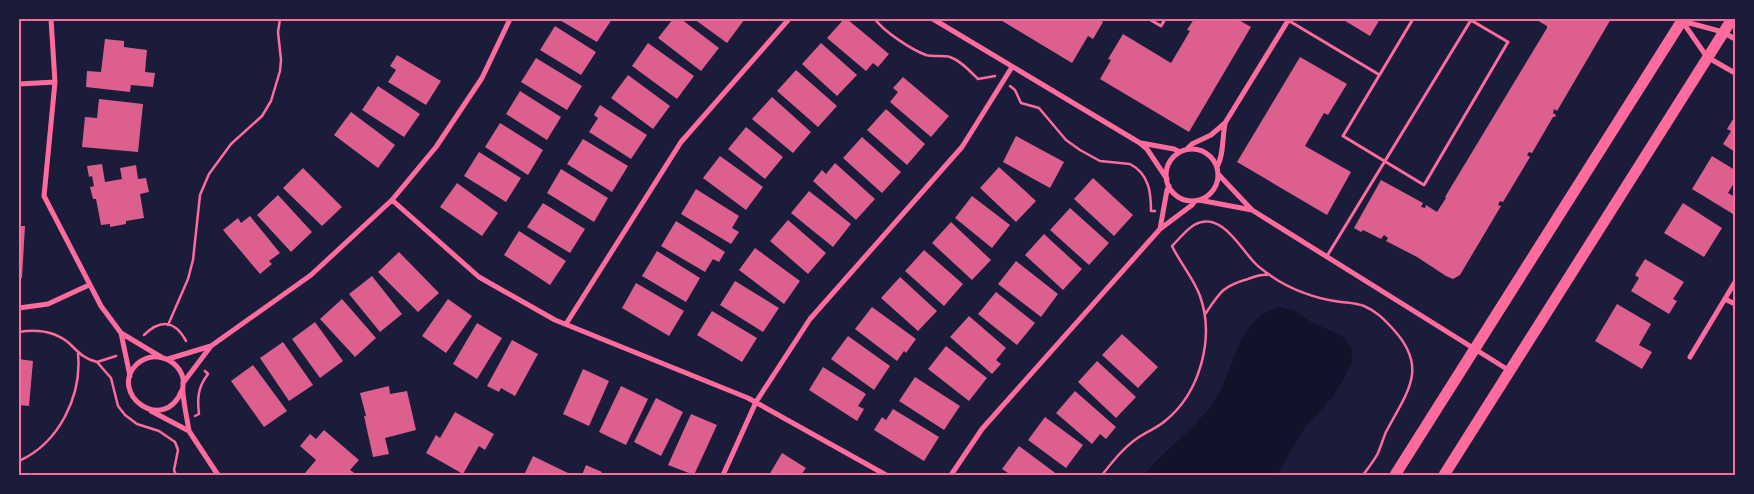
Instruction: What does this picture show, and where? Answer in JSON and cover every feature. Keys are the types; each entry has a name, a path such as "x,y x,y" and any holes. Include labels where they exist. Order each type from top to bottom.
{"main road":[{"path":"1444,475 1732,19"},
{"path":"1395,475 1476,349 1681,20"}],"street":[{"path":"51,19 55,82 44,196 89,285 101,306 121,333 168,360 179,369 183,383 182,390 188,431 218,475"},
{"path":"168,360 211,346 312,275 392,200 436,147 482,78 510,19"},
{"path":"566,324 681,142 789,19"},
{"path":"933,19 1140,143 1147,149 1167,179 1169,186 1180,198 1252,210"},
{"path":"1167,179 1168,166 1171,160 1190,145 1211,135 1225,124 1288,19"},
{"path":"1681,20 1724,32 1735,38"},
{"path":"1681,20 1707,57 1735,73"},
{"path":"723,475 756,402 810,319 962,147 1012,66"},
{"path":"19,84 55,82"},
{"path":"951,475 982,429 1160,229 1197,200 1209,195 1213,191 1218,180 1225,124"},
{"path":"1140,143 1174,149 1180,152"},
{"path":"1187,149 1206,152 1215,161 1218,171 1252,210 1510,371"},
{"path":"1160,229 1169,186"},
{"path":"392,200 479,277 555,320 756,402 886,475"},
{"path":"1690,357 1735,282"},
{"path":"19,308 48,304 89,285"},
{"path":"1725,299 1735,304"},
{"path":"121,333 130,376 130,392 134,399 146,409 188,431"},
{"path":"183,383 211,346"},
{"path":"130,376 139,363 153,357 161,357"},
{"path":"146,409 161,410 168,408 175,404 182,390"}],"lane":[{"path":"1149,19 1161,26 1165,19"},
{"path":"1288,19 1378,74"},
{"path":"1327,256 1386,161 1471,19 1508,42 1424,185 1386,161 1343,136 1412,19"}],"path":[{"path":"168,324 190,270 196,241 200,195 209,174 231,144 262,116 271,101 280,66 278,32 280,19"},
{"path":"875,19 878,24 896,38 926,55 950,57 966,66 978,79 994,75 1001,80"},
{"path":"1008,85 1016,90 1021,102 1039,108 1066,140 1080,150 1100,161 1134,166 1148,182 1151,194 1151,211 1159,212"},
{"path":"1102,475 1128,446 1139,437 1164,423 1175,413 1191,391 1201,366 1206,334 1206,314 1191,276 1172,246 1191,227 1202,222 1208,222 1219,225 1244,249 1253,262 1269,275 1298,290 1320,298 1362,305 1374,311 1398,335 1408,350 1412,365 1411,385 1386,432 1378,453 1363,475"},
{"path":"1179,225 1186,232"},
{"path":"1206,314 1216,297 1230,284 1263,274 1269,275"},
{"path":"144,335 156,325 168,324 181,332 186,341"},
{"path":"19,332 46,331 55,334 71,345 78,354 97,362"},
{"path":"19,461 28,457 45,442 58,427 69,409 80,371 78,354"}],"shaded area":[{"path":"1281,307 1296,311 1312,323 1341,335 1351,347 1352,361 1343,381 1331,399 1305,427 1277,475 1144,475 1197,422 1213,403 1225,381 1238,346 1251,325 1261,314"}],"building":[{"path":"558,19 612,19 597,42"},
{"path":"673,19 681,19 719,48 701,71 658,38"},
{"path":"694,19 742,19 744,20 727,43"},
{"path":"844,19 847,19 889,54 878,67 873,63 866,71 827,38"},
{"path":"999,19 1098,19 1103,22 1093,39 1088,36 1072,63"},
{"path":"1194,19 1237,19 1251,27 1189,132 1100,79 1111,60 1108,59 1123,34 1171,63 1190,31 1187,30"},
{"path":"1342,19 1380,19 1370,36"},
{"path":"1535,19 1611,19 1557,111 1554,109 1555,117 1553,117 1532,153 1529,152 1527,155 1530,157 1503,202 1500,201 1498,205 1501,206 1460,275 1453,279 1446,276 1417,257 1386,241 1388,238 1384,235 1381,239 1363,230 1361,232 1354,228 1381,180 1423,203 1421,207 1425,208 1426,205 1437,212 1547,28 1547,26"},
{"path":"555,26 596,52 581,75 540,50"},
{"path":"105,39 124,41 124,47 147,50 145,72 155,73 153,87 131,85 130,92 86,87 87,71 101,72"},
{"path":"648,43 694,76 677,99 632,66"},
{"path":"821,43 857,75 837,96 802,64"},
{"path":"397,55 441,81 426,105 388,82 396,70 390,66"},
{"path":"1300,57 1347,84 1328,115 1324,113 1305,146 1351,172 1327,215 1237,162"},
{"path":"536,58 582,86 567,110 521,82"},
{"path":"796,70 837,106 818,127 777,91"},
{"path":"628,75 670,106 653,129 611,98"},
{"path":"903,77 949,116 931,137 890,102 898,92 893,88"},
{"path":"378,86 420,114 404,137 362,110"},
{"path":"520,91 561,117 547,140 506,114"},
{"path":"772,97 811,132 793,153 752,119"},
{"path":"99,99 143,104 138,152 82,147 85,117 97,118"},
{"path":"600,105 647,135 631,159 589,132 598,118 594,115"},
{"path":"886,109 925,144 907,165 867,130"},
{"path":"351,112 395,145 378,168 334,135"},
{"path":"1735,116 1735,152 1723,144 1731,131 1727,129"},
{"path":"500,123 543,150 528,175 485,147"},
{"path":"746,127 783,157 765,179 728,149"},
{"path":"1016,136 1064,162 1050,188 1003,162"},
{"path":"862,137 901,172 882,193 843,158"},
{"path":"583,139 628,166 612,192 567,164"},
{"path":"479,152 521,178 506,202 464,176"},
{"path":"720,156 763,187 746,210 703,178"},
{"path":"1712,156 1735,170 1735,181 1728,193 1735,197 1735,210 1733,214 1692,189"},
{"path":"835,163 875,199 856,220 813,181 822,170 826,174"},
{"path":"102,164 105,182 122,179 120,168 136,165 138,179 146,178 149,192 140,194 144,218 126,221 126,224 110,227 110,224 101,225 96,199 93,199 90,187 94,186 92,176 89,177 87,166"},
{"path":"999,167 1036,201 1016,222 980,188"},
{"path":"303,168 342,207 322,226 283,188"},
{"path":"561,169 608,198 594,222 547,193"},
{"path":"1093,178 1133,215 1114,236 1074,199"},
{"path":"457,183 498,213 482,236 440,207"},
{"path":"696,189 739,216 732,228 739,232 731,244 681,214"},
{"path":"809,191 851,224 833,247 791,213"},
{"path":"278,195 312,232 291,252 257,215"},
{"path":"972,196 1010,225 992,248 955,218"},
{"path":"543,203 585,229 570,253 527,227"},
{"path":"1683,203 1722,228 1704,257 1664,233"},
{"path":"1070,208 1109,243 1089,265 1050,230"},
{"path":"250,216 280,253 269,261 272,264 260,274 223,230 238,218 241,223"},
{"path":"788,220 826,253 808,274 770,241"},
{"path":"676,221 725,252 719,262 713,259 705,272 661,246"},
{"path":"951,222 991,260 972,280 932,243"},
{"path":"19,226 25,226 22,278 19,278"},
{"path":"519,231 566,261 550,285 504,255"},
{"path":"1044,234 1082,269 1063,290 1025,255"},
{"path":"755,248 800,281 784,304 739,270"},
{"path":"924,250 963,284 944,306 905,271"},
{"path":"657,251 700,278 686,302 642,276"},
{"path":"399,252 439,293 418,312 378,272"},
{"path":"1645,259 1684,282 1673,299 1677,301 1669,314 1631,291 1639,278 1635,275"},
{"path":"1016,261 1058,294 1041,317 998,284"},
{"path":"372,276 402,314 380,332 349,294"},
{"path":"900,277 937,311 918,331 881,298"},
{"path":"735,281 779,308 763,332 720,305"},
{"path":"636,283 684,311 669,336 622,308"},
{"path":"996,292 1035,323 1017,345 978,314"},
{"path":"342,299 376,338 355,357 320,319"},
{"path":"448,299 472,316 446,353 422,336"},
{"path":"1617,304 1651,324 1639,345 1652,352 1642,369 1595,341"},
{"path":"872,307 916,339 906,353 904,351 897,361 855,329"},
{"path":"712,311 757,338 742,362 697,335"},
{"path":"969,316 1006,348 996,360 1001,364 992,374 950,337"},
{"path":"315,322 343,361 320,378 292,339"},
{"path":"477,323 502,338 477,379 453,364"},
{"path":"1122,334 1158,367 1138,388 1102,355"},
{"path":"848,336 890,366 874,390 831,359"},
{"path":"512,340 538,354 515,396 501,388 499,392 487,386"},
{"path":"283,342 313,385 289,401 260,358"},
{"path":"946,346 987,378 969,401 928,369"},
{"path":"19,359 33,361 29,406 19,405"},
{"path":"1097,361 1136,397 1116,418 1078,382"},
{"path":"253,365 287,411 264,427 231,381"},
{"path":"823,367 866,394 858,406 864,409 857,421 809,390"},
{"path":"583,369 609,381 589,426 563,414"},
{"path":"915,377 960,406 944,430 899,401"},
{"path":"389,386 390,394 407,391 416,430 385,438 389,454 373,457 360,393"},
{"path":"621,386 648,399 626,445 599,432"},
{"path":"1075,391 1116,427 1106,439 1100,434 1092,444 1056,413"},
{"path":"656,398 683,412 661,456 634,442"},
{"path":"893,409 939,437 924,461 874,430 882,417 886,420"},
{"path":"455,412 494,434 485,450 479,446 463,474 426,453 436,435 440,438"},
{"path":"691,414 717,425 694,475 668,465"},
{"path":"1045,417 1083,445 1066,468 1028,440"},
{"path":"324,430 359,460 350,470 357,475 308,475 305,473 316,460 300,446 310,434 316,439"},
{"path":"1019,446 1058,475 1011,475 1002,469"},
{"path":"782,453 806,468 801,475 769,475"},
{"path":"533,456 570,474 570,475 524,475"},
{"path":"586,465 602,472 600,475 582,475"}]}
